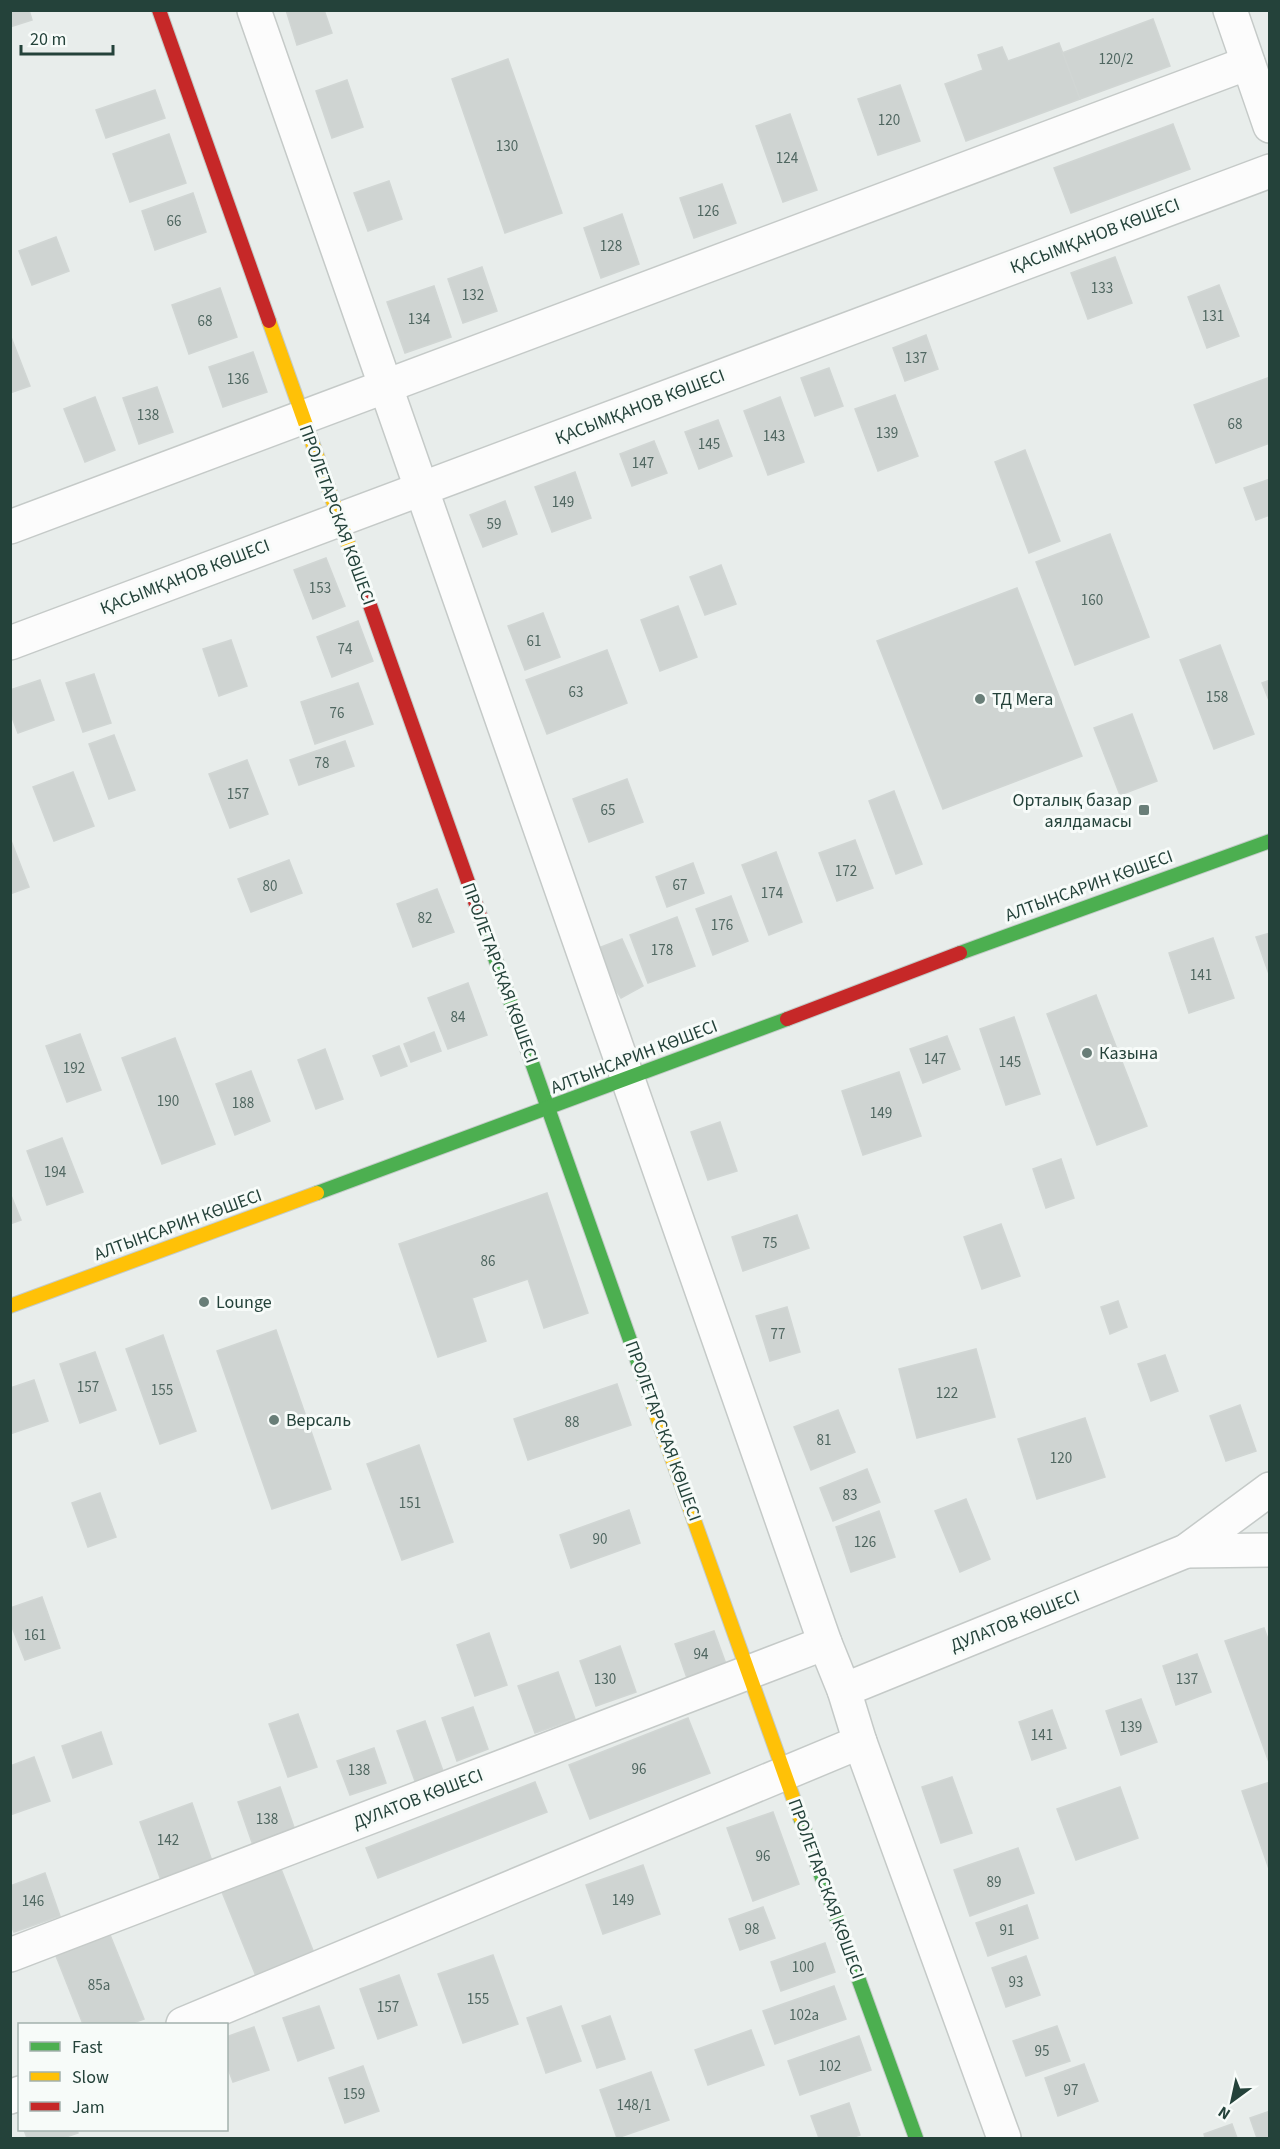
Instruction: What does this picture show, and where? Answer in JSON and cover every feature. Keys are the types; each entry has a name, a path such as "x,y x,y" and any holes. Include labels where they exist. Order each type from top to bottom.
{"street":[{"name":"ПРОЛЕТАРСКАЯ КӨШЕСІ","path":"159,10 784,1774 916,2139"},
{"path":"254,10 825,1642 844,1690 860,1742 1004,2139"},
{"path":"1230,10 1268,117"},
{"path":"10,527 1248,63"},
{"name":"ҚАСЫМҚАНОВ КӨШЕСІ","path":"10,643 1269,171"},
{"name":"АЛТЫНСАРИН КӨШЕСІ","path":"10,1306 629,1078 1018,931 1269,841"},
{"name":"ДУЛАТОВ КӨШЕСІ","path":"844,1690 1186,1551 1269,1489"},
{"name":"ДУЛАТОВ КӨШЕСІ","path":"1186,1551 1269,1550"},
{"name":"ДУЛАТОВ КӨШЕСІ","path":"10,1955 825,1642"},
{"path":"188,2023 860,1742"}],"building":[{"path":"10,10 29,10 32,20 10,27"},
{"path":"286,10 324,10 332,33 297,45"},
{"path":"1153,19 1170,66 1080,99 1062,53"},
{"path":"1059,43 1080,99 966,141 945,84 983,70 978,55 1002,47 1008,61"},
{"path":"508,59 562,213 505,233 452,79"},
{"path":"347,80 363,127 332,138 316,91"},
{"path":"900,85 920,141 878,155 858,99"},
{"path":"155,90 165,118 106,138 96,110"},
{"path":"790,114 817,190 783,202 756,126"},
{"path":"1173,124 1190,169 1071,213 1054,168"},
{"path":"169,134 186,183 130,202 113,154"},
{"path":"389,181 402,219 368,231 354,193"},
{"path":"722,184 736,223 694,238 680,198"},
{"path":"193,193 206,232 155,250 142,211"},
{"path":"622,214 639,264 601,278 584,228"},
{"path":"56,237 69,271 32,285 19,251"},
{"path":"1115,257 1132,303 1088,319 1071,273"},
{"path":"482,267 497,311 463,323 448,279"},
{"path":"1219,285 1239,336 1207,348 1188,297"},
{"path":"434,286 451,337 405,353 387,302"},
{"path":"220,288 237,337 189,354 172,305"},
{"path":"926,335 938,369 905,381 893,348"},
{"path":"10,338 30,386 10,393"},
{"path":"253,352 267,392 223,407 209,367"},
{"path":"829,368 843,406 815,416 801,378"},
{"path":"1270,377 1270,443 1216,463 1194,405"},
{"path":"157,387 173,432 139,444 123,398"},
{"path":"895,395 918,456 878,471 855,409"},
{"path":"95,397 115,450 85,462 64,409"},
{"path":"780,397 804,462 768,475 744,411"},
{"path":"718,420 732,456 699,469 685,432"},
{"path":"654,441 667,473 632,486 620,454"},
{"path":"1025,450 1060,541 1029,553 995,462"},
{"path":"575,472 591,518 552,532 535,487"},
{"path":"1270,479 1270,515 1256,520 1244,488"},
{"path":"505,501 517,534 483,547 470,515"},
{"path":"1110,534 1149,637 1075,665 1036,562"},
{"path":"326,558 345,606 313,619 294,570"},
{"path":"721,565 736,604 705,615 690,577"},
{"name":"ТД Мега","path":"1017,588 1082,756 943,809 877,641"},
{"path":"678,606 697,657 660,671 641,620"},
{"path":"543,613 560,657 525,670 508,626"},
{"path":"358,621 373,661 332,677 317,637"},
{"path":"231,640 247,686 219,696 203,649"},
{"path":"1220,645 1254,734 1214,749 1180,660"},
{"path":"607,650 627,703 547,734 526,680"},
{"path":"94,674 111,723 83,732 66,683"},
{"path":"40,680 54,720 18,733 10,712 10,690"},
{"path":"1270,680 1270,703 1262,683"},
{"path":"358,683 373,724 315,744 301,702"},
{"path":"1132,714 1157,781 1120,795 1094,728"},
{"path":"114,735 135,790 109,799 89,744"},
{"path":"345,741 354,766 299,785 290,760"},
{"path":"247,760 268,814 230,828 209,774"},
{"path":"73,772 94,826 54,841 33,787"},
{"path":"627,779 643,822 589,842 573,799"},
{"path":"894,791 922,864 896,874 869,801"},
{"path":"10,838 29,887 10,894"},
{"path":"855,840 873,888 837,901 819,853"},
{"path":"776,852 802,922 769,935 742,865"},
{"path":"289,860 302,893 251,912 238,879"},
{"path":"693,863 704,893 667,907 656,877"},
{"path":"437,889 454,932 413,947 397,904"},
{"path":"731,896 748,941 713,955 696,909"},
{"path":"677,917 695,966 648,983 630,935"},
{"path":"1270,933 1270,977 1256,937"},
{"path":"1213,938 1234,998 1189,1013 1169,953"},
{"path":"622,939 643,986 621,998 609,979 596,949"},
{"path":"468,983 487,1035 448,1049 428,998"},
{"path":"1096,995 1147,1126 1097,1145 1047,1014"},
{"path":"1014,1017 1040,1094 1006,1105 980,1029"},
{"path":"434,1032 441,1051 411,1062 404,1044"},
{"path":"80,1034 101,1090 67,1102 46,1046"},
{"path":"947,1036 960,1069 923,1083 910,1049"},
{"path":"175,1038 215,1144 162,1164 122,1058"},
{"path":"399,1046 407,1066 381,1076 373,1056"},
{"path":"325,1049 343,1099 316,1109 298,1060"},
{"path":"251,1071 270,1121 235,1135 216,1084"},
{"path":"899,1072 921,1136 863,1155 842,1091"},
{"path":"720,1122 737,1171 708,1180 691,1132"},
{"path":"62,1138 83,1192 47,1205 27,1151"},
{"path":"1061,1159 1074,1198 1046,1208 1033,1169"},
{"path":"10,1193 21,1220 10,1224"},
{"path":"547,1193 588,1313 544,1328 528,1279 472,1298 486,1341 438,1357 399,1244"},
{"path":"797,1215 809,1248 743,1271 732,1237"},
{"path":"1001,1224 1020,1276 982,1289 964,1237"},
{"path":"1118,1301 1127,1327 1110,1334 1101,1307"},
{"path":"787,1307 800,1352 770,1361 756,1316"},
{"name":"Версаль","path":"276,1330 331,1489 272,1509 217,1351"},
{"path":"163,1335 196,1431 160,1444 126,1349"},
{"path":"976,1349 995,1417 917,1438 899,1369"},
{"path":"95,1352 116,1410 80,1423 60,1364"},
{"path":"1165,1355 1178,1391 1151,1401 1138,1364"},
{"path":"34,1380 48,1421 10,1434 10,1388"},
{"path":"617,1384 631,1425 528,1460 514,1419"},
{"path":"1240,1405 1256,1451 1226,1461 1210,1416"},
{"path":"838,1410 855,1452 811,1470 794,1427"},
{"path":"1085,1418 1105,1477 1037,1499 1018,1439"},
{"path":"419,1445 453,1542 402,1560 367,1464"},
{"path":"867,1469 880,1502 833,1521 820,1488"},
{"path":"100,1493 116,1537 88,1547 72,1503"},
{"path":"966,1499 990,1559 960,1572 935,1511"},
{"path":"629,1510 640,1543 571,1568 560,1535"},
{"path":"879,1511 895,1557 851,1572 836,1527"},
{"path":"42,1597 60,1648 25,1660 10,1622 10,1608"},
{"path":"1264,1628 1270,1645 1270,1765 1225,1641"},
{"path":"714,1631 726,1664 687,1678 675,1644"},
{"path":"489,1633 507,1685 475,1696 457,1645"},
{"path":"620,1646 636,1692 596,1706 580,1661"},
{"path":"1197,1654 1211,1692 1176,1705 1163,1666"},
{"path":"558,1672 575,1719 535,1733 518,1686"},
{"path":"1141,1699 1157,1742 1121,1755 1106,1711"},
{"path":"473,1707 488,1749 457,1761 442,1718"},
{"path":"1052,1710 1066,1748 1032,1760 1019,1722"},
{"path":"298,1714 317,1767 288,1777 269,1724"},
{"path":"688,1718 710,1773 590,1819 569,1765"},
{"path":"425,1721 443,1771 415,1781 397,1731"},
{"path":"101,1732 112,1764 73,1778 62,1746"},
{"path":"374,1748 386,1783 350,1795 337,1761"},
{"path":"34,1757 50,1801 10,1815 10,1766"},
{"path":"952,1777 972,1833 941,1843 922,1787"},
{"path":"535,1782 547,1812 378,1878 366,1848"},
{"path":"1270,1782 1270,1869 1269,1869 1242,1791"},
{"path":"280,1787 297,1836 255,1851 238,1802"},
{"path":"1120,1787 1138,1838 1076,1860 1057,1809"},
{"path":"192,1803 213,1864 162,1883 140,1822"},
{"path":"773,1812 799,1884 753,1901 727,1828"},
{"path":"1018,1848 1034,1893 970,1916 954,1870"},
{"path":"643,1865 660,1914 603,1934 586,1885"},
{"path":"281,1869 314,1953 256,1976 222,1892"},
{"path":"45,1873 60,1916 14,1932 10,1923 10,1886"},
{"path":"1027,1905 1038,1938 988,1956 976,1923"},
{"path":"763,1907 775,1938 740,1950 729,1919"},
{"path":"108,1930 144,2019 133,2023 83,2023 54,1951"},
{"path":"825,1943 835,1972 781,1991 771,1962"},
{"path":"493,1955 518,2024 463,2043 438,1974"},
{"path":"1026,1956 1040,1995 1006,2007 992,1968"},
{"path":"399,1975 417,2025 378,2039 360,1989"},
{"path":"834,1986 846,2019 775,2044 763,2011"},
{"path":"319,2006 334,2048 298,2061 283,2018"},
{"path":"561,2006 581,2061 546,2073 527,2018"},
{"path":"610,2016 625,2059 597,2068 582,2026"},
{"path":"1057,2026 1070,2061 1026,2076 1013,2041"},
{"path":"254,2027 269,2070 233,2082 228,2068 228,2036"},
{"path":"751,2030 764,2065 708,2085 695,2050"},
{"path":"859,2036 871,2070 800,2095 788,2061"},
{"path":"1084,2064 1098,2101 1058,2116 1045,2078"},
{"path":"363,2066 379,2111 345,2123 329,2078"},
{"path":"651,2072 669,2120 617,2138 600,2090"},
{"path":"849,2103 860,2135 851,2138 819,2138 811,2116"},
{"path":"1270,2111 1270,2138 1257,2138 1250,2118"},
{"path":"1232,2124 1237,2138 1205,2138 1204,2134"},
{"path":"24,2131 77,2131 78,2133 63,2138 27,2138"}],"traffic: fast":[{"path":"960,953 1270,841"},
{"path":"484,927 654,1408"},
{"path":"317,1193 787,1019"},
{"path":"800,1817 916,2138"}],"traffic: slow":[{"path":"269,321 361,580"},
{"path":"10,1306 317,1193"},
{"path":"654,1408 800,1817"}],"traffic: jam":[{"path":"159,10 269,321"},
{"path":"361,580 484,927"},
{"path":"787,1019 960,953"}],"place":[{"name":"ТД Мега","path":"980,699"},
{"name":"Орталық базар аялдамасы","path":"1144,810"},
{"name":"Казына","path":"1087,1053"},
{"name":"Lounge","path":"204,1302"},
{"name":"Версаль","path":"274,1420"}]}
